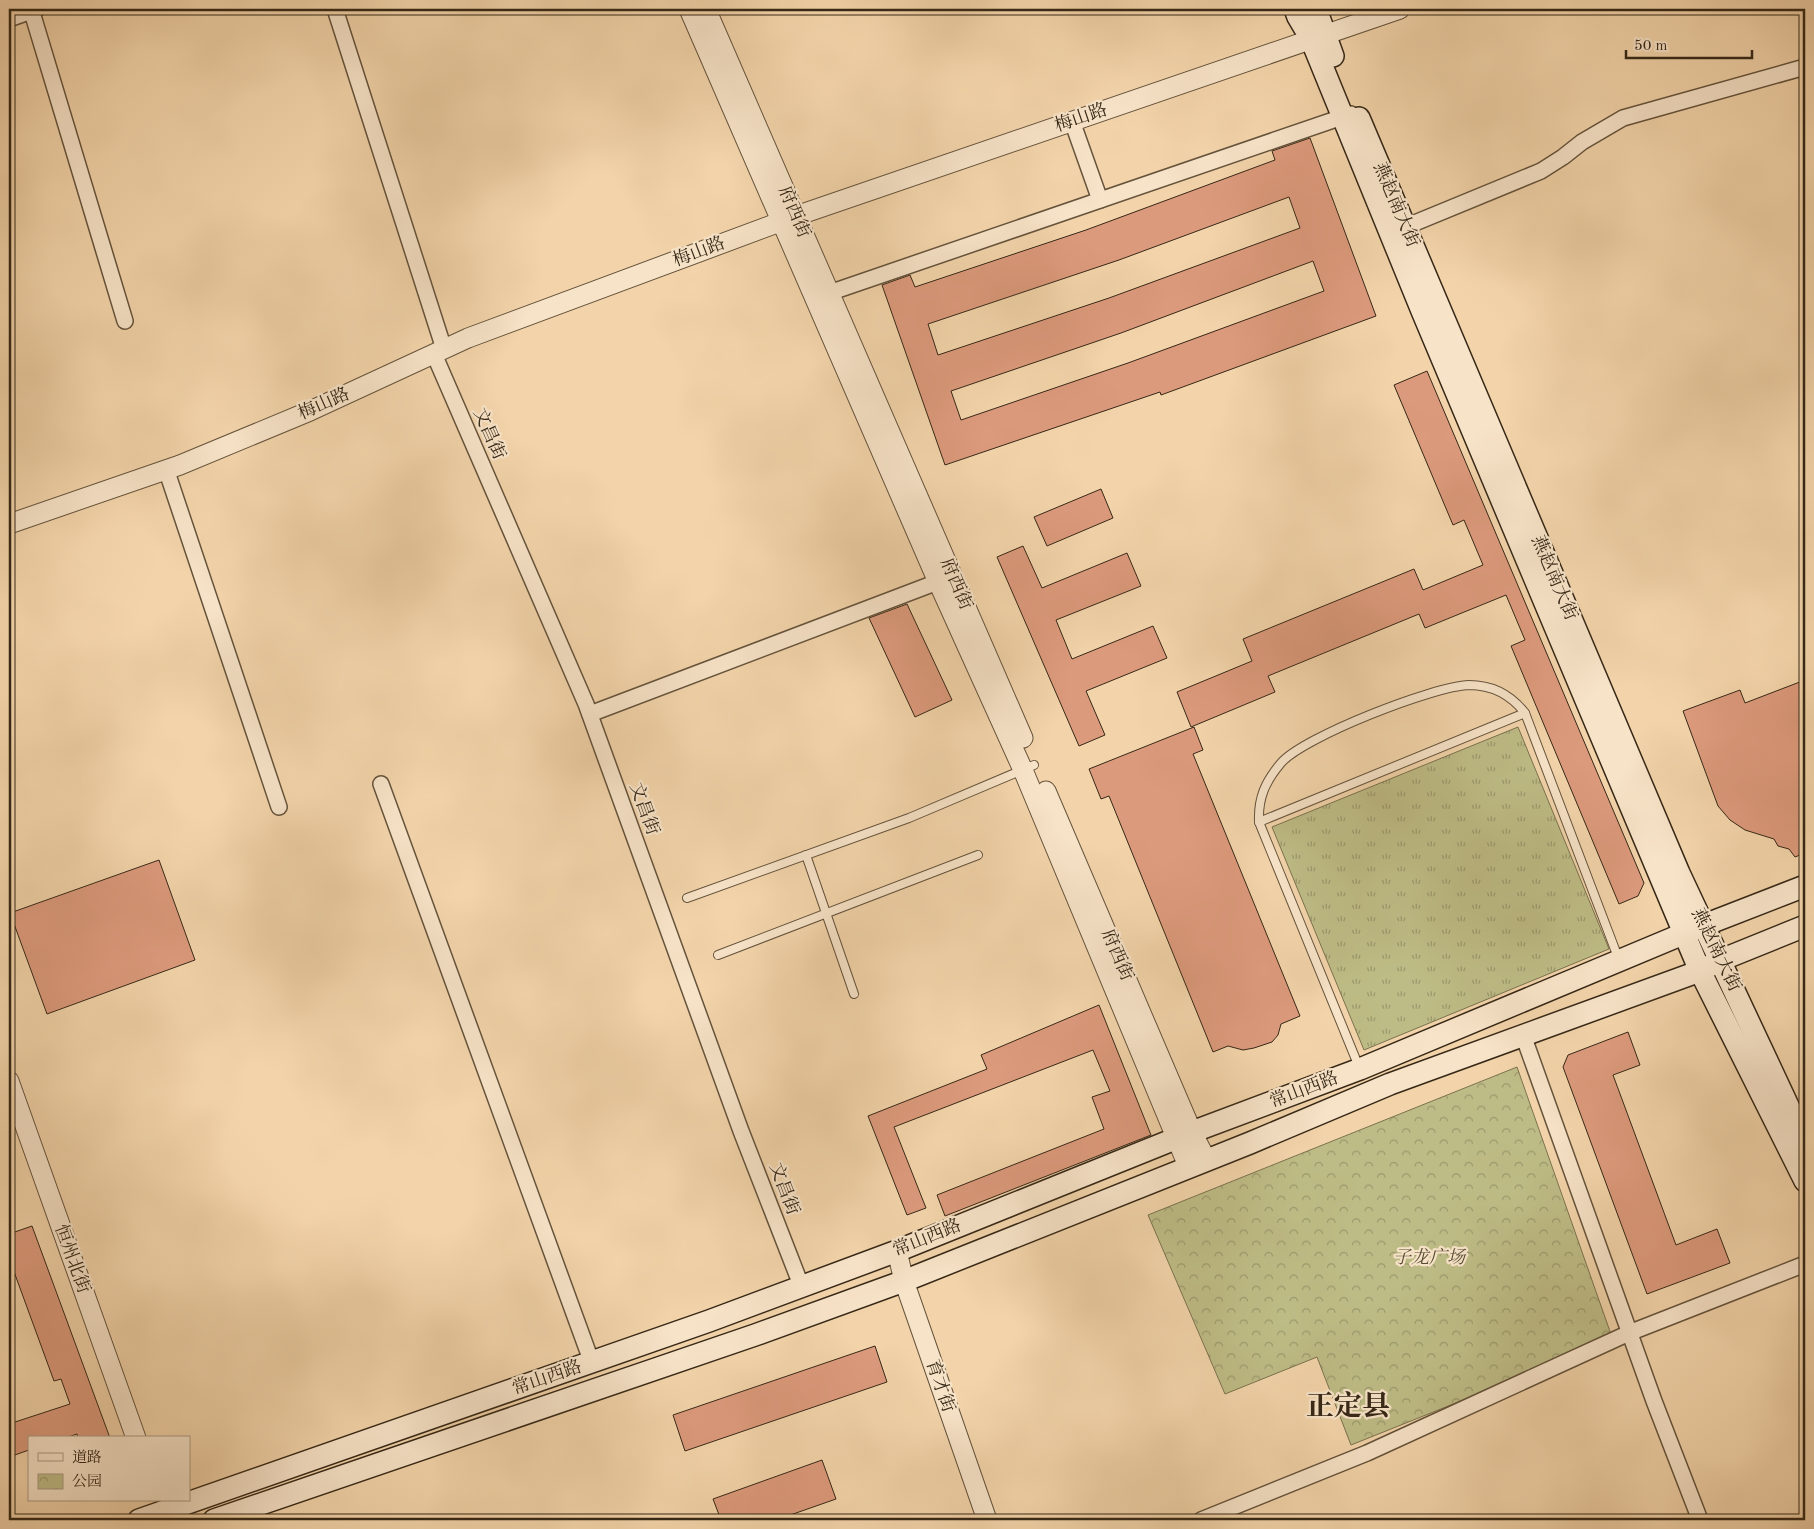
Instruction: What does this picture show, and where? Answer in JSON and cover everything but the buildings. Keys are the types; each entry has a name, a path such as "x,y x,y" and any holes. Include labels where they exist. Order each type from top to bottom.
{"main road":[{"path":"1295,9 1298,17 1318,37"},
{"name":"燕赵南大街","path":"1316,9 1318,37 1350,115 1405,227 1694,929 1721,960 1805,1142"},
{"path":"1350,115 1422,311 1694,929 1700,971 1805,1181"},
{"name":"常山西路","path":"190,1502 709,1322 801,1285 897,1251 1184,1135 1360,1069 1694,929 1805,886"},
{"name":"常山西路","path":"214,1520 755,1335 904,1280 1390,1084 1700,971 1721,960 1805,926"},
{"name":"常山西路","path":"140,1520 189,1502"}],"street":[{"path":"9,19 33,9 125,321"},
{"name":"文昌街","path":"335,9 439,352 590,714 741,1131 801,1285"},
{"path":"590,714 945,579 789,218 689,9"},
{"name":"府西街","path":"706,9 789,218 829,292 945,579 1029,767 1197,1163"},
{"name":"梅山路","path":"9,524 166,470 310,410 439,352 789,218 1400,9"},
{"path":"1405,227 1541,171 1582,142 1623,118 1805,67"},
{"path":"829,292 1350,115"},
{"path":"1072,121 1100,200"},
{"path":"166,470 279,807"},
{"path":"382,784 592,1363"},
{"path":"1523,1035 1629,1333 1700,1520"},
{"name":"恒州北街","path":"9,1080 135,1436"},
{"name":"育才街","path":"897,1251 904,1280 987,1520"},
{"path":"1201,1520 1367,1453 1629,1333 1805,1264"}],"lane":[{"path":"1360,1069 1259,822 1258,802 1282,762 1303,747 1345,726 1430,693 1469,685 1496,689 1515,701 1525,713 1620,960"},
{"path":"1259,822 1525,713"},
{"path":"687,898 910,818 1029,767"},
{"path":"718,955 978,855"},
{"path":"806,856 854,994"}],"green space":[{"path":"1518,727 1609,949 1364,1050 1272,827"},
{"name":"子龙广场","path":"1517,1067 1613,1340 1351,1445 1317,1357 1225,1394 1148,1215"}],"district":[{"name":"正定县","path":"1348,1408"}]}
